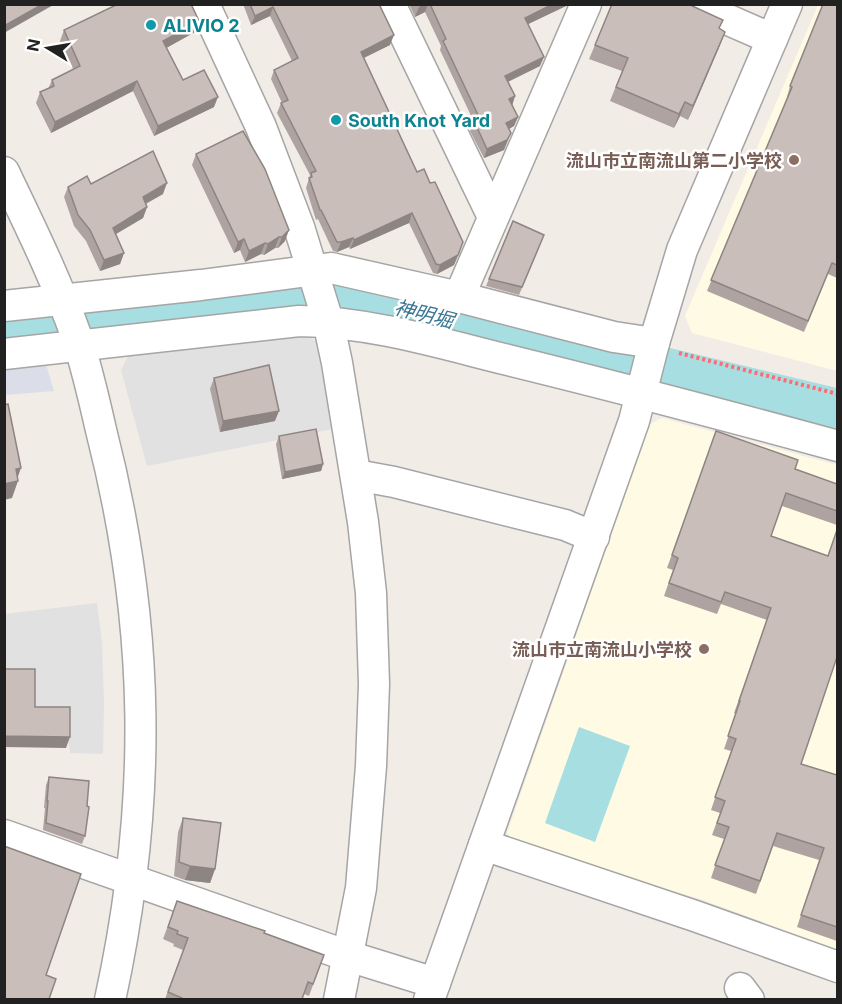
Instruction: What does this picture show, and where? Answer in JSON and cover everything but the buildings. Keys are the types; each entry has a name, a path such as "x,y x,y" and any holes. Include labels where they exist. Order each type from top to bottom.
{"street":[{"path":"204,4 261,127 299,227 328,321 356,475 371,593 374,684 371,766 361,888 339,999"},
{"path":"390,4 493,217"},
{"path":"459,297 586,4"},
{"path":"692,4 772,39"},
{"path":"4,835 348,956 432,991 594,537 644,388 653,348 682,250 787,4"},
{"path":"4,172 71,322 114,479 136,613 141,676 139,810 131,880 110,999"},
{"path":"4,354 71,322 201,285 331,268 459,297 653,348"},
{"path":"4,306 71,322 328,321 377,327 644,388 837,446"},
{"path":"356,475 394,482 565,525 594,537"},
{"path":"484,845 837,967"}],"path":[{"path":"653,348 666,346 672,351 837,394"}],"shaded area":[{"name":"流山市立南流山第二小学校","path":"818,5 837,5 837,371 692,333 685,316"},
{"path":"304,333 318,343 333,429 147,466 121,370 130,352"},
{"path":"45,361 54,391 5,395 4,365"},
{"name":"流山市立南流山小学校","path":"662,418 837,465 837,949 700,899 514,845 507,833 650,424"},
{"path":"97,603 102,643 103,754 70,753 66,718 36,712 34,676 5,676 4,614"}],"water":[{"path":"579,727 630,746 595,842 545,823"}],"waterway":[{"name":"神明堀","path":"4,332 226,304 337,293 838,413"}],"place":[{"name":"ALIVIO 2","path":"151,25"},
{"name":"South Knot Yard","path":"336,120"},
{"name":"流山市立南流山第二小学校","path":"794,160"},
{"name":"流山市立南流山小学校","path":"704,649"}]}
